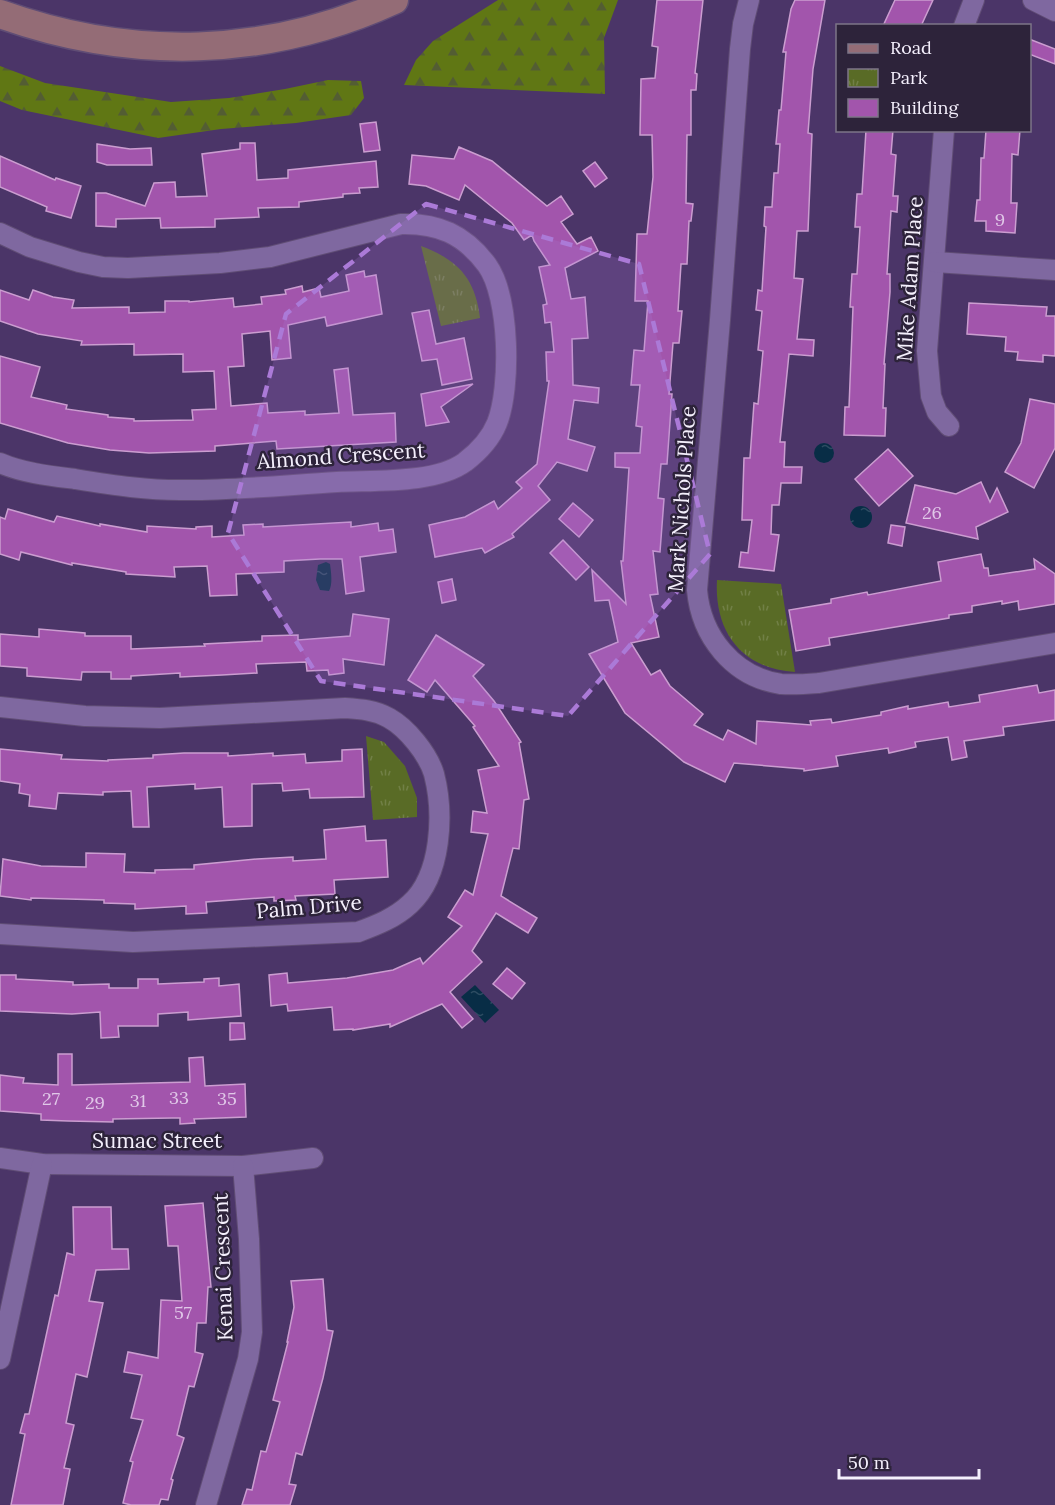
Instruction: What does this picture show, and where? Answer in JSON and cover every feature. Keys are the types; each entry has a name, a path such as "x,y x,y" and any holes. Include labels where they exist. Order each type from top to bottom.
{"main road":[{"path":"0,14 65,34 123,44 180,47 238,44 299,33 361,15 394,0"}],"street":[{"name":"Mark Nichols Place","path":"749,0 740,49 697,590 698,608 703,622 711,638 735,664 766,681 795,685 819,683 1055,643"},
{"path":"965,24 974,0"},
{"path":"1033,0 1055,10"},
{"name":"Mike Adam Place","path":"944,132 927,351 931,396 937,412 949,426"},
{"name":"Almond Crescent","path":"0,232 30,247 79,262 104,267 128,268 220,263 270,257 401,224 423,224 460,238 488,267 498,288 503,309 506,354 505,395 496,426 480,448 465,462 447,471 392,479 187,490 104,484 52,476 0,463"},
{"path":"935,262 1055,270"},
{"name":"Palm Drive","path":"0,707 85,717 160,718 345,708 368,710 388,717 403,728 420,749 433,773 439,811 438,848 429,876 412,903 385,922 358,932 133,942 0,934"},
{"name":"Sumac Street","path":"0,1158 42,1164 243,1166 313,1158"},
{"path":"0,1359 42,1164"},
{"name":"Kenai Crescent","path":"207,1505 248,1359 252,1332 250,1249 243,1166"}],"highlighted area":[{"path":"426,204 639,264 710,554 568,716 321,681 228,533 286,314"}],"green space":[{"path":"498,0 618,0 604,38 605,94 404,85 416,60 433,41"},
{"path":"0,66 45,83 171,102 229,98 328,80 361,81 364,98 351,115 158,138 22,110 0,101"},
{"path":"421,246 455,264 463,272 474,292 480,318 441,326"},
{"path":"717,580 781,584 795,672 760,664 735,644 726,631 720,615"},
{"path":"366,736 384,742 405,766 417,798 417,817 373,820"}],"water":[{"path":"820,443 828,443 834,449 834,457 828,463 820,463 814,457 814,449"},
{"path":"857,506 865,506 872,513 872,521 865,528 857,528 850,521 850,513"},
{"path":"326,562 330,564 331,571 329,591 320,590 316,580 318,565"},
{"path":"475,985 499,1010 485,1023 461,997"}],"building":[{"path":"657,0 703,0 695,73 697,74 696,90 691,90 691,135 687,135 686,203 693,204 691,221 689,221 687,264 681,264 678,311 682,311 679,343 673,343 667,464 661,464 658,498 664,499 660,552 653,551 658,594 650,595 659,637 631,643 651,675 660,670 670,686 703,714 694,725 723,740 728,730 756,744 757,721 811,725 810,721 831,719 832,723 881,715 881,712 908,706 908,709 948,702 949,707 980,702 979,695 1037,685 1039,693 1055,690 1055,720 1003,727 1004,735 964,741 967,757 952,760 948,737 915,742 916,747 889,753 888,748 836,756 838,766 804,771 804,769 734,763 725,782 684,762 625,713 589,654 618,642 609,600 595,601 592,570 626,604 621,561 623,561 629,468 615,467 615,453 640,453 642,427 636,426 640,385 631,385 634,350 644,351 648,301 635,301 637,234 647,234 653,177 652,135 640,135 641,79 655,78 658,47 652,46"},
{"path":"795,0 825,0 813,69 808,133 812,134 808,231 797,231 794,278 803,279 797,339 814,340 813,356 789,354 780,442 785,442 784,467 802,467 801,483 781,483 779,505 772,505 771,534 779,535 774,571 739,567 741,552 748,553 752,520 742,520 744,458 750,458 754,403 758,404 763,351 758,350 762,311 756,310 758,290 762,291 765,207 772,207 774,173 778,173 780,144 776,144 786,52 783,52 791,9"},
{"path":"895,0 933,0 922,24 884,24"},
{"path":"1031,40 1055,49 1055,64 1031,55"},
{"path":"376,122 380,150 364,152 360,124"},
{"path":"866,132 893,132 891,154 896,155 893,196 898,196 897,212 891,211 887,274 890,274 890,292 884,364 885,436 844,435 845,407 849,407 852,274 857,274 860,227 855,227 857,194 862,194"},
{"path":"986,132 1020,132 1018,155 1012,154 1011,203 1017,203 1015,233 986,231 986,221 975,221 977,200 980,200 981,158 984,158"},
{"path":"240,143 255,143 257,180 288,178 288,170 376,161 378,187 359,188 360,193 343,194 343,197 299,202 299,207 258,208 259,217 215,219 215,227 161,228 160,218 116,219 116,227 96,226 96,193 106,193 145,206 154,183 175,182 176,197 207,196 202,154 240,149"},
{"path":"97,144 130,149 151,148 152,165 107,165 97,162"},
{"path":"459,147 492,161 547,206 561,196 573,214 561,222 577,244 591,237 598,251 565,268 571,299 585,297 588,338 572,339 573,385 599,388 598,403 574,400 568,439 595,447 587,471 557,462 538,486 550,500 512,534 514,537 485,553 482,548 435,557 429,525 465,517 494,501 498,509 522,488 516,482 537,464 549,381 547,381 546,352 554,352 551,322 545,323 543,305 547,304 539,267 550,265 532,235 524,240 512,223 465,185 459,200 426,186 409,184 412,155 454,159"},
{"path":"0,156 55,180 56,178 81,186 71,218 46,211 47,207 0,187"},
{"path":"595,162 607,178 595,187 583,171"},
{"path":"364,271 365,277 376,275 382,314 327,326 325,317 288,325 291,358 272,360 270,331 242,334 244,366 228,367 231,406 267,403 268,413 305,411 305,415 339,413 334,370 348,368 353,415 395,413 396,442 277,449 276,441 215,446 215,451 149,453 110,450 68,443 0,423 0,356 40,367 31,397 67,405 66,409 108,415 108,417 134,419 134,421 193,420 192,410 216,409 214,371 183,372 183,354 134,355 134,344 81,345 82,341 38,334 0,321 0,290 29,300 33,290 53,297 74,300 72,308 129,307 129,313 165,312 165,301 189,302 233,298 234,307 262,304 261,297 286,294 285,290 302,286 303,292 319,288 321,297 349,291 346,275"},
{"path":"969,303 1047,307 1046,316 1055,316 1055,356 1043,355 1043,362 1017,360 1018,352 1005,351 1006,337 967,334"},
{"path":"429,310 436,344 464,338 472,379 442,385 437,359 422,361 412,313"},
{"path":"473,384 441,407 449,422 426,426 421,394"},
{"path":"1030,399 1055,404 1055,448 1034,488 1005,472 1021,443"},
{"path":"888,449 913,476 879,506 855,479"},
{"path":"981,482 990,502 997,488 1008,512 976,527 978,539 906,523 915,485 956,494"},
{"path":"573,503 593,520 579,537 559,519"},
{"path":"8,509 54,522 57,516 100,526 100,524 147,532 147,526 196,529 196,527 212,526 212,537 244,535 243,525 263,524 263,527 351,522 351,527 378,523 379,531 393,529 396,552 360,557 364,591 346,594 342,559 320,559 284,561 284,572 236,574 237,595 210,596 207,566 174,567 175,577 126,574 126,572 72,563 72,565 21,552 19,560 0,554 0,517 5,519"},
{"path":"891,525 905,527 902,546 888,543"},
{"path":"563,540 589,567 576,580 550,553"},
{"path":"981,554 984,568 988,568 989,576 1035,569 1034,559 1055,574 1055,604 1019,610 1018,601 972,606 972,612 949,615 949,618 829,638 830,645 796,651 789,610 831,603 831,599 867,592 868,595 941,581 938,562"},
{"path":"452,579 456,600 442,603 438,582"},
{"path":"353,614 389,619 384,665 343,659 344,673 329,675 328,670 307,671 306,662 256,664 257,673 180,677 180,673 111,679 111,672 82,672 81,680 27,676 27,668 0,666 0,634 39,637 39,629 85,633 85,636 131,636 131,649 205,646 204,644 262,641 262,636 298,635 298,640 350,636"},
{"path":"436,635 484,665 473,676 494,701 521,742 519,743 529,799 524,800 519,849 513,848 501,896 537,918 528,933 496,913 472,951 482,962 450,992 473,1019 462,1028 442,1004 390,1027 390,1024 353,1030 334,1030 332,1007 288,1011 287,1004 271,1006 269,975 287,973 288,983 347,978 393,970 420,958 423,964 462,926 448,917 465,890 473,895 488,834 471,832 473,811 487,813 478,770 499,766 473,727 475,726 435,680 427,692 408,680"},
{"path":"0,749 62,755 61,759 108,761 184,753 228,753 228,756 273,753 273,756 305,754 306,763 342,761 342,750 362,749 364,797 310,798 309,789 283,791 282,783 252,784 252,826 224,827 222,787 195,789 195,784 147,787 149,827 133,827 131,791 103,792 103,795 58,793 56,809 29,806 30,795 19,793 20,784 0,781"},
{"path":"365,826 366,841 386,840 388,877 334,880 335,894 295,896 296,900 274,901 274,897 206,902 207,913 186,914 186,906 135,909 135,904 104,903 104,900 31,898 31,900 0,896 3,859 41,866 86,867 86,853 125,854 124,872 155,873 155,870 194,869 194,865 257,859 293,857 293,861 326,859 324,830"},
{"path":"507,968 525,983 512,999 493,984"},
{"path":"0,975 16,975 16,979 73,982 73,985 109,984 109,988 138,988 138,979 158,979 158,984 204,982 204,979 219,978 219,986 239,984 241,1016 188,1020 188,1012 158,1014 158,1026 118,1026 119,1037 101,1038 100,1012 72,1014 0,1011"},
{"path":"230,1023 244,1023 245,1039 230,1040"},
{"path":"58,1054 72,1054 72,1085 190,1082 189,1058 203,1057 205,1086 245,1084 246,1117 194,1119 195,1123 180,1124 180,1118 113,1119 113,1122 41,1120 41,1114 0,1111 0,1075 24,1078 23,1083 58,1085"},
{"path":"203,1203 211,1287 208,1287 206,1323 197,1323 195,1352 203,1354 194,1387 189,1386 177,1435 184,1438 171,1479 173,1480 168,1500 161,1499 159,1505 123,1503 133,1462 130,1461 143,1420 131,1418 142,1375 124,1372 128,1352 158,1358 161,1300 182,1301 178,1246 168,1246 165,1206"},
{"path":"73,1207 111,1207 112,1249 128,1249 129,1269 96,1270 89,1301 103,1303 87,1377 76,1374 66,1423 74,1425 64,1468 70,1469 63,1505 11,1505 25,1434 20,1433 25,1414 29,1414 55,1295 58,1296 67,1253 74,1255"},
{"path":"323,1279 327,1330 333,1331 302,1455 296,1453 289,1484 296,1485 290,1505 242,1505 247,1489 252,1490 261,1451 266,1452 280,1402 273,1400 288,1342 294,1307 291,1281"}]}
